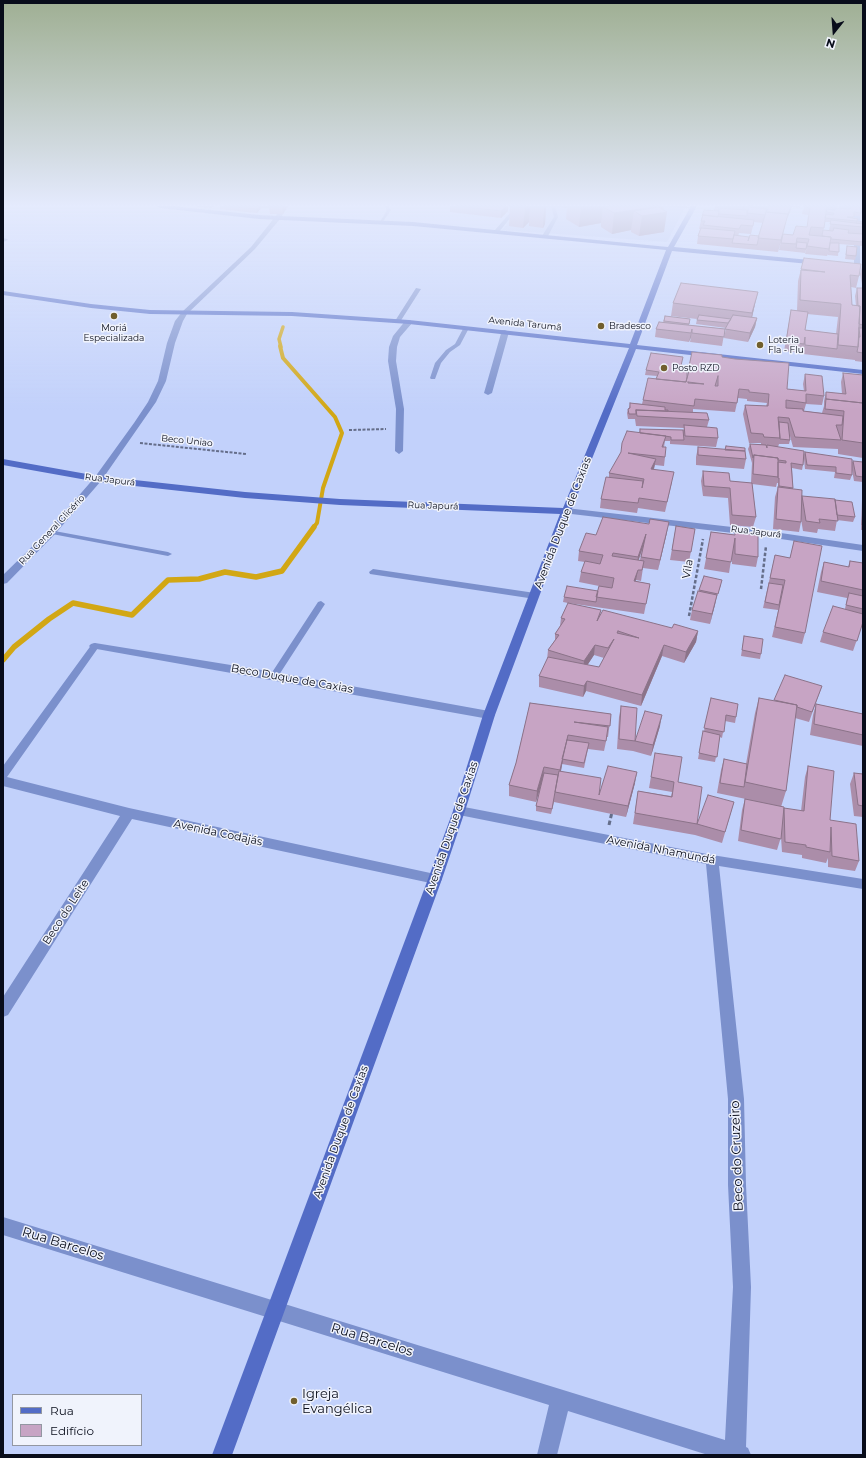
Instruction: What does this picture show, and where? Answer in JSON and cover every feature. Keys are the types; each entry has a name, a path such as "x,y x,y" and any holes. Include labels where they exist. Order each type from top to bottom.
{"street":[{"name":"Rua General Glicério","path":"3,581 52,532 98,479 152,402 158,388 171,342 179,321 184,313 225,274"},
{"name":"Avenida Duque de Caxias","path":"222,1455 274,1310 435,879 459,811 489,715 566,511 633,347 660,274"},
{"name":"Avenida Tarumã","path":"3,293 113,309 184,313 298,315 409,322 863,372"},
{"path":"399,451 400,409 392,361 393,347 397,336 409,322"},
{"path":"488,393 505,332"},
{"name":"Rua Japurá","path":"3,462 98,479 245,495 340,502 566,511 705,526 863,548"},
{"name":"Beco Duque de Caxias","path":"96,646 274,676 489,715"},
{"name":"Avenida Codajás","path":"3,781 129,813 435,879"},
{"name":"Avenida Nhamundá","path":"459,811 712,860 863,884"},
{"name":"Beco do Leite","path":"3,1010 129,813"},
{"name":"Beco do Cruzeiro","path":"712,860 736,1099 737,1185 742,1287 738,1453"},
{"name":"Rua Barcelos","path":"3,1226 738,1453"},
{"path":"547,1455 561,1398"}],"lane":[{"path":"398,321 418,289"},
{"path":"433,378 438,363 448,351 457,345 466,328"},
{"path":"52,532 168,554"},
{"path":"373,572 535,596"},
{"path":"274,676 322,604"},
{"path":"3,774 96,646"}],"path":[{"path":"348,430 400,429"},
{"name":"Beco Uniao","path":"125,441 246,454"},
{"name":"Vila","path":"689,616 705,526"},
{"path":"761,589 767,534"},
{"path":"606,839 614,805"}],"building":[{"path":"801,274 859,274 859,276 850,275 852,305 860,306 858,347 838,345 841,304 800,300"},
{"path":"681,283 758,292 752,313 673,303"},
{"path":"857,288 863,288 863,325 859,324 860,306 858,306"},
{"path":"791,310 808,312 805,330 838,334 837,349 805,345 805,337 804,344 786,342"},
{"path":"699,315 731,319 728,323 697,320"},
{"path":"733,315 757,318 750,333 725,329"},
{"path":"665,316 690,319 689,324 664,321"},
{"path":"659,322 725,329 724,337 692,333 692,329 691,333 656,329"},
{"path":"859,328 863,328 863,353 857,352 860,337"},
{"path":"692,352 722,355 722,357 735,359 789,363 787,389 806,391 805,374 822,376 824,396 806,394 806,403 786,400 786,408 803,409 803,411 843,416 842,425 836,425 841,440 795,437 789,418 778,417 780,438 764,437 763,434 751,433 745,405 768,406 769,394 749,392 749,390 739,389 737,403 695,399 694,406 643,400 648,378 686,382","holes":["718,376 718,386 715,386"]},
{"name":"Posto RZD","path":"651,353 683,357 680,370 687,372 686,382 656,379 659,372 646,370"},
{"path":"843,373 863,375 863,403 826,399 826,392 846,394"},
{"path":"826,399 863,403 863,443 842,440 844,411 825,409"},
{"path":"630,403 665,407 665,410 668,411 636,410 636,414 629,414 628,409 630,408"},
{"path":"636,410 707,413 709,420 637,416"},
{"path":"779,422 788,423 790,440 780,439"},
{"path":"684,425 717,428 718,438 685,436"},
{"path":"640,429 683,430 684,440 671,440 671,437 640,433"},
{"path":"627,431 666,436 662,447 666,447 665,457 628,453 656,459 651,469 674,472 667,502 639,498 638,503 601,499 606,477 643,481 642,488 644,479 609,473 621,452 622,443"},
{"path":"750,444 766,445 767,448 767,445 804,451 803,465 791,463 793,488 779,486 778,462 786,463 786,461 778,460 778,458 754,455 753,458"},
{"path":"726,446 745,448 745,451 725,450"},
{"path":"698,447 745,451 746,459 698,455"},
{"path":"805,452 852,459 852,475 836,473 836,467 807,465"},
{"path":"754,455 778,458 778,477 753,474"},
{"path":"853,461 863,462 863,477 856,476"},
{"path":"703,471 729,473 730,481 752,483 756,517 732,515 730,488 704,486"},
{"path":"778,487 802,490 801,522 776,519"},
{"path":"802,496 835,499 838,521 819,519 820,523 806,521"},
{"path":"835,500 852,502 855,517 837,515"},
{"path":"603,517 649,524 650,519 669,522 660,560 641,557 646,534 638,557 613,553 612,556 644,561 642,570 638,570 634,581 650,584 646,604 596,597 599,586 612,588 614,578 581,572 585,561 600,564 603,555 579,551 586,533 596,535"},
{"path":"676,526 695,529 691,552 672,550"},
{"path":"711,532 735,535 735,532 758,535 758,557 735,554 735,538 731,562 706,558"},
{"path":"794,541 822,546 805,633 775,627 785,580 770,578 775,555 790,558"},
{"path":"850,561 863,563 863,590 821,581 824,562 849,567"},
{"path":"704,576 722,580 718,594 699,590"},
{"path":"769,583 783,585 779,605 765,602"},
{"path":"567,586 598,591 596,602 564,597"},
{"path":"698,591 717,595 712,614 692,610"},
{"path":"849,593 863,596 863,609 846,605"},
{"path":"568,603 601,610 597,621 603,610 672,628 674,624 698,631 686,652 664,645 642,695 587,681 584,686 539,676 548,657 599,667 614,639 608,648 595,645 584,661 548,650 559,635 555,634 565,619 561,618","holes":["618,631 639,638 617,633"]},
{"path":"833,606 863,614 863,622 857,641 823,632"},
{"path":"744,636 763,639 761,654 742,650"},
{"path":"785,675 822,686 812,712 797,707 797,705 774,700"},
{"path":"711,698 738,704 736,717 726,715 724,732 704,728"},
{"path":"759,698 797,705 786,791 745,782"},
{"path":"530,703 611,714 610,726 574,722 608,727 606,741 568,735 560,770 544,767 537,791 509,785 516,763"},
{"path":"816,704 863,714 863,735 814,724"},
{"path":"621,706 637,708 635,741 619,739"},
{"path":"645,711 662,715 653,745 635,741"},
{"path":"703,731 720,735 717,757 699,753"},
{"path":"567,740 589,743 584,763 562,759"},
{"path":"655,753 682,757 678,782 702,787 697,824 635,813 638,791 672,797 674,782 651,777"},
{"path":"724,759 747,764 744,787 720,783"},
{"path":"608,766 637,772 628,806 555,792 559,771 601,778 599,795"},
{"path":"808,766 834,771 830,820 856,824 859,861 832,856 831,827 830,852 806,847 806,845 785,842 784,808 804,811"},
{"path":"544,773 558,775 552,809 536,806"},
{"path":"854,773 863,774 863,806 858,805"},
{"path":"708,795 734,802 725,832 697,824"},
{"path":"745,799 784,807 781,839 741,830"}],"waterway":[{"path":"281,347 279,339 283,327"},
{"path":"280,346 283,358 335,417 342,433 323,488 317,523 313,528"},
{"path":"3,660 14,647 49,619 73,603 132,615 168,580 199,579 225,572 256,577 282,571 314,527"}],"place":[{"name":"Moriá Especializada","path":"114,316"},
{"name":"Bradesco","path":"601,326"},
{"name":"Loteria Fla - Flu","path":"760,345"},
{"name":"Posto RZD","path":"664,368"},
{"name":"Igreja Evangélica","path":"294,1401"}]}
